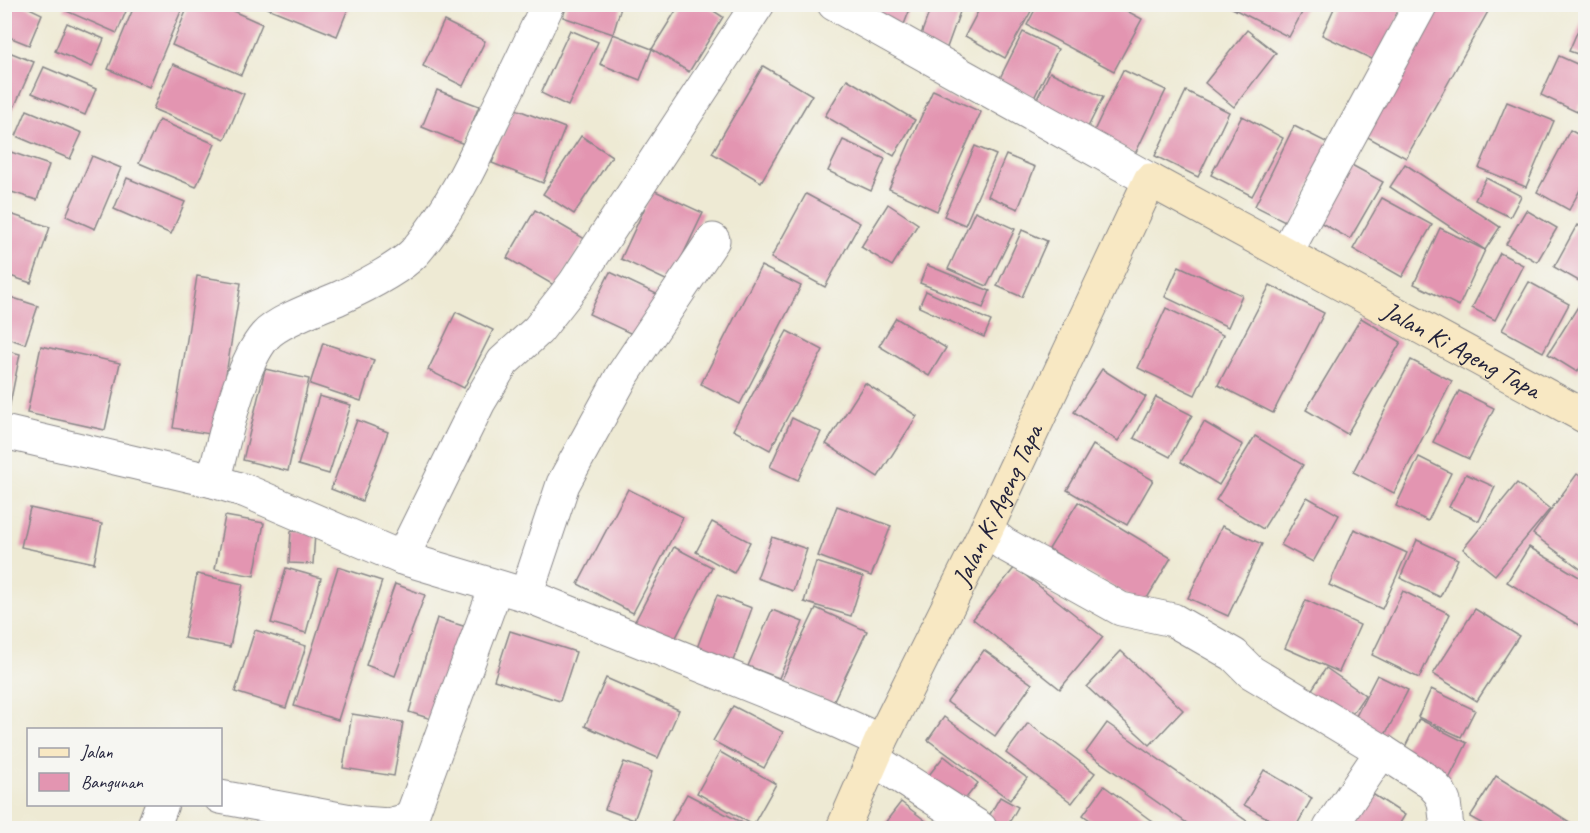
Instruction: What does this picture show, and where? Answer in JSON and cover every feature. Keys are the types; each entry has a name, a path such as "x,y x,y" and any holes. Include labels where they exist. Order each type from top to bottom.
{"street":[{"path":"213,481 234,403 250,361 265,336 292,319 348,294 377,278 413,254 436,225 464,180 548,4"},
{"path":"402,558 479,402 503,362 538,330 574,284 758,4"},
{"name":"Jalan Ki Ageng Tapa","path":"834,4 1586,417"},
{"path":"1286,253 1421,4"},
{"name":"Jalan Ki Ageng Tapa","path":"843,828 871,743 986,530 1126,166"},
{"path":"526,595 562,484 622,376 713,240"},
{"path":"4,432 213,481 246,491 402,558 526,595 819,713 871,743 980,828"},
{"path":"986,530 1004,544 1121,609 1173,620 1234,655 1251,672 1431,783 1444,802 1447,828"},
{"path":"222,797 362,823 389,825 404,821 413,813 496,587"},
{"path":"1330,828 1382,751"},
{"path":"153,828 161,806"}],"building":[{"path":"4,4 21,4 42,14 29,45 4,35"},
{"path":"67,4 129,4 117,33 64,10"},
{"path":"135,4 184,4 149,87 108,69"},
{"path":"189,4 217,4 262,24 241,75 172,45"},
{"path":"266,4 350,4 337,36 265,7"},
{"path":"567,4 622,4 613,34 563,17"},
{"path":"680,4 703,4 723,17 689,72 652,49"},
{"path":"877,4 912,4 903,27 873,15"},
{"path":"932,4 948,4 961,9 945,53 918,43"},
{"path":"982,4 1035,4 1005,58 965,36"},
{"path":"1038,4 1114,4 1142,19 1114,71 1027,25"},
{"path":"1336,4 1405,4 1378,62 1322,35"},
{"path":"1437,4 1484,4 1490,8 1406,158 1364,135"},
{"path":"1232,5 1306,5 1289,37 1230,7"},
{"path":"444,21 485,41 463,86 423,66"},
{"path":"1582,21 1586,22 1586,57 1569,51"},
{"path":"67,23 104,39 92,67 55,51"},
{"path":"570,30 598,42 568,106 541,93"},
{"path":"1247,30 1276,53 1234,107 1205,83"},
{"path":"1023,32 1058,49 1034,98 999,80"},
{"path":"613,34 652,49 640,80 600,64"},
{"path":"4,50 34,62 4,131"},
{"path":"1559,56 1586,68 1586,93 1577,112 1541,95"},
{"path":"173,64 244,94 225,139 153,109"},
{"path":"763,66 812,95 761,182 712,153"},
{"path":"44,67 96,89 85,115 32,93"},
{"path":"1123,70 1166,90 1135,154 1093,133"},
{"path":"1050,72 1103,97 1085,133 1033,107"},
{"path":"847,79 915,120 894,156 825,116"},
{"path":"437,90 479,106 464,144 422,127"},
{"path":"933,90 981,112 937,211 889,189"},
{"path":"1186,91 1229,112 1198,177 1155,156"},
{"path":"1507,102 1554,121 1526,187 1479,168"},
{"path":"513,108 565,128 543,183 492,163"},
{"path":"27,110 82,133 70,159 16,136"},
{"path":"1242,116 1283,138 1252,196 1211,175"},
{"path":"159,120 215,144 196,187 139,163"},
{"path":"1294,126 1332,145 1293,225 1255,206"},
{"path":"1570,130 1586,139 1586,179 1569,210 1537,192"},
{"path":"581,136 612,156 574,214 543,194"},
{"path":"843,140 885,159 871,191 828,171"},
{"path":"975,146 996,155 965,225 944,216"},
{"path":"5,150 49,165 37,200 5,190"},
{"path":"1006,155 1035,167 1018,209 988,196"},
{"path":"92,156 121,168 95,229 66,216"},
{"path":"1348,163 1383,182 1350,239 1316,220"},
{"path":"1405,164 1500,227 1485,250 1390,187"},
{"path":"127,178 185,202 171,234 114,209"},
{"path":"1486,178 1521,196 1510,217 1475,200"},
{"path":"653,190 703,213 670,282 621,259"},
{"path":"806,194 860,223 825,287 771,258"},
{"path":"1382,198 1432,225 1402,277 1353,249"},
{"path":"888,204 918,224 892,266 861,247"},
{"path":"535,210 585,239 557,287 507,258"},
{"path":"1526,210 1557,228 1537,262 1506,244"},
{"path":"975,211 1015,229 987,286 948,269"},
{"path":"4,212 50,227 31,283 4,274"},
{"path":"1577,225 1586,229 1586,285 1554,267"},
{"path":"1440,228 1485,250 1459,306 1414,284"},
{"path":"1022,230 1047,241 1022,297 997,286"},
{"path":"1500,253 1523,265 1495,320 1472,308"},
{"path":"927,265 990,291 983,308 920,283"},
{"path":"761,266 801,286 740,404 701,384"},
{"path":"1179,266 1242,295 1228,327 1165,297"},
{"path":"610,272 663,297 643,339 589,314"},
{"path":"197,276 241,283 216,435 173,428"},
{"path":"1529,282 1569,304 1543,352 1502,330"},
{"path":"1270,285 1324,313 1273,413 1218,385"},
{"path":"926,291 991,321 984,337 919,307"},
{"path":"4,295 38,306 25,344 4,337"},
{"path":"1579,305 1586,309 1586,360 1577,372 1548,354"},
{"path":"1166,308 1223,335 1195,395 1138,368"},
{"path":"456,312 493,330 464,388 428,370"},
{"path":"896,318 946,348 929,376 879,346"},
{"path":"1361,318 1401,342 1347,434 1306,410"},
{"path":"787,331 823,350 770,450 733,430"},
{"path":"323,343 374,360 361,401 310,384"},
{"path":"41,346 120,363 105,430 27,413"},
{"path":"4,350 20,354 6,424 4,424"},
{"path":"1411,360 1452,381 1394,493 1353,472"},
{"path":"265,369 309,379 288,471 243,460"},
{"path":"1102,369 1146,397 1118,441 1074,412"},
{"path":"865,383 917,416 878,477 826,444"},
{"path":"1459,391 1494,408 1469,459 1433,442"},
{"path":"319,396 351,405 329,474 298,465"},
{"path":"1156,397 1192,415 1170,457 1134,438"},
{"path":"792,418 821,432 798,480 770,467"},
{"path":"357,420 388,432 362,501 331,489"},
{"path":"1204,422 1243,445 1219,485 1181,462"},
{"path":"1255,436 1303,465 1263,529 1216,500"},
{"path":"1093,445 1153,480 1127,525 1067,490"},
{"path":"1419,457 1451,473 1428,521 1396,506"},
{"path":"1466,474 1495,487 1479,521 1449,507"},
{"path":"1577,474 1586,480 1586,573 1533,534"},
{"path":"1517,483 1550,509 1495,575 1463,549"},
{"path":"628,489 683,517 633,613 578,584"},
{"path":"1307,497 1339,515 1313,562 1281,545"},
{"path":"1078,502 1171,558 1143,605 1049,549"},
{"path":"837,506 891,526 871,576 818,556"},
{"path":"30,508 102,524 94,563 21,547"},
{"path":"225,516 264,523 254,576 215,569"},
{"path":"712,522 750,542 734,573 696,552"},
{"path":"1222,526 1262,544 1228,616 1188,598"},
{"path":"1354,529 1407,553 1382,609 1329,585"},
{"path":"291,531 315,533 313,564 289,563"},
{"path":"772,537 807,549 793,591 757,578"},
{"path":"1417,540 1458,559 1440,597 1400,578"},
{"path":"674,547 712,567 670,649 631,629"},
{"path":"1529,547 1586,581 1586,617 1580,626 1507,582"},
{"path":"816,562 863,577 851,616 804,602"},
{"path":"338,567 382,581 338,720 294,706"},
{"path":"1015,567 1103,637 1060,689 973,619"},
{"path":"286,568 321,578 306,633 271,623"},
{"path":"197,574 243,584 230,647 184,638"},
{"path":"395,584 425,595 395,676 366,665"},
{"path":"1403,591 1450,614 1419,678 1372,655"},
{"path":"717,595 752,608 733,661 697,648"},
{"path":"1306,600 1360,625 1339,672 1285,648"},
{"path":"816,608 867,631 832,704 781,681"},
{"path":"1475,609 1519,636 1477,701 1433,674"},
{"path":"772,610 803,622 779,678 748,666"},
{"path":"437,618 473,629 444,723 409,712"},
{"path":"255,630 306,646 286,708 235,692"},
{"path":"510,631 576,652 560,701 494,680"},
{"path":"984,650 1032,684 995,736 947,702"},
{"path":"1121,651 1183,710 1150,745 1087,687"},
{"path":"1326,668 1365,695 1346,723 1307,697"},
{"path":"1377,675 1408,690 1384,737 1353,722"},
{"path":"606,678 679,710 658,758 585,726"},
{"path":"1431,689 1475,710 1461,737 1418,717"},
{"path":"733,706 783,732 764,768 713,741"},
{"path":"352,714 403,722 394,776 343,768"},
{"path":"944,717 1027,778 1010,800 928,740"},
{"path":"1419,719 1467,743 1448,781 1400,757"},
{"path":"1028,723 1095,773 1072,803 1006,753"},
{"path":"1107,723 1251,824 1248,828 1194,828 1086,752"},
{"path":"720,752 776,784 753,825 697,793"},
{"path":"944,756 978,783 959,807 925,780"},
{"path":"624,762 652,772 634,820 605,809"},
{"path":"1264,770 1312,798 1295,828 1285,828 1244,805"},
{"path":"1496,776 1579,828 1490,828 1470,817"},
{"path":"1104,786 1160,827 1101,828 1083,815"},
{"path":"1371,793 1405,815 1397,828 1349,828"},
{"path":"687,794 752,828 668,828"},
{"path":"1000,797 1018,807 1006,828 1000,828 986,821"},
{"path":"901,802 926,821 920,828 881,828"}]}
